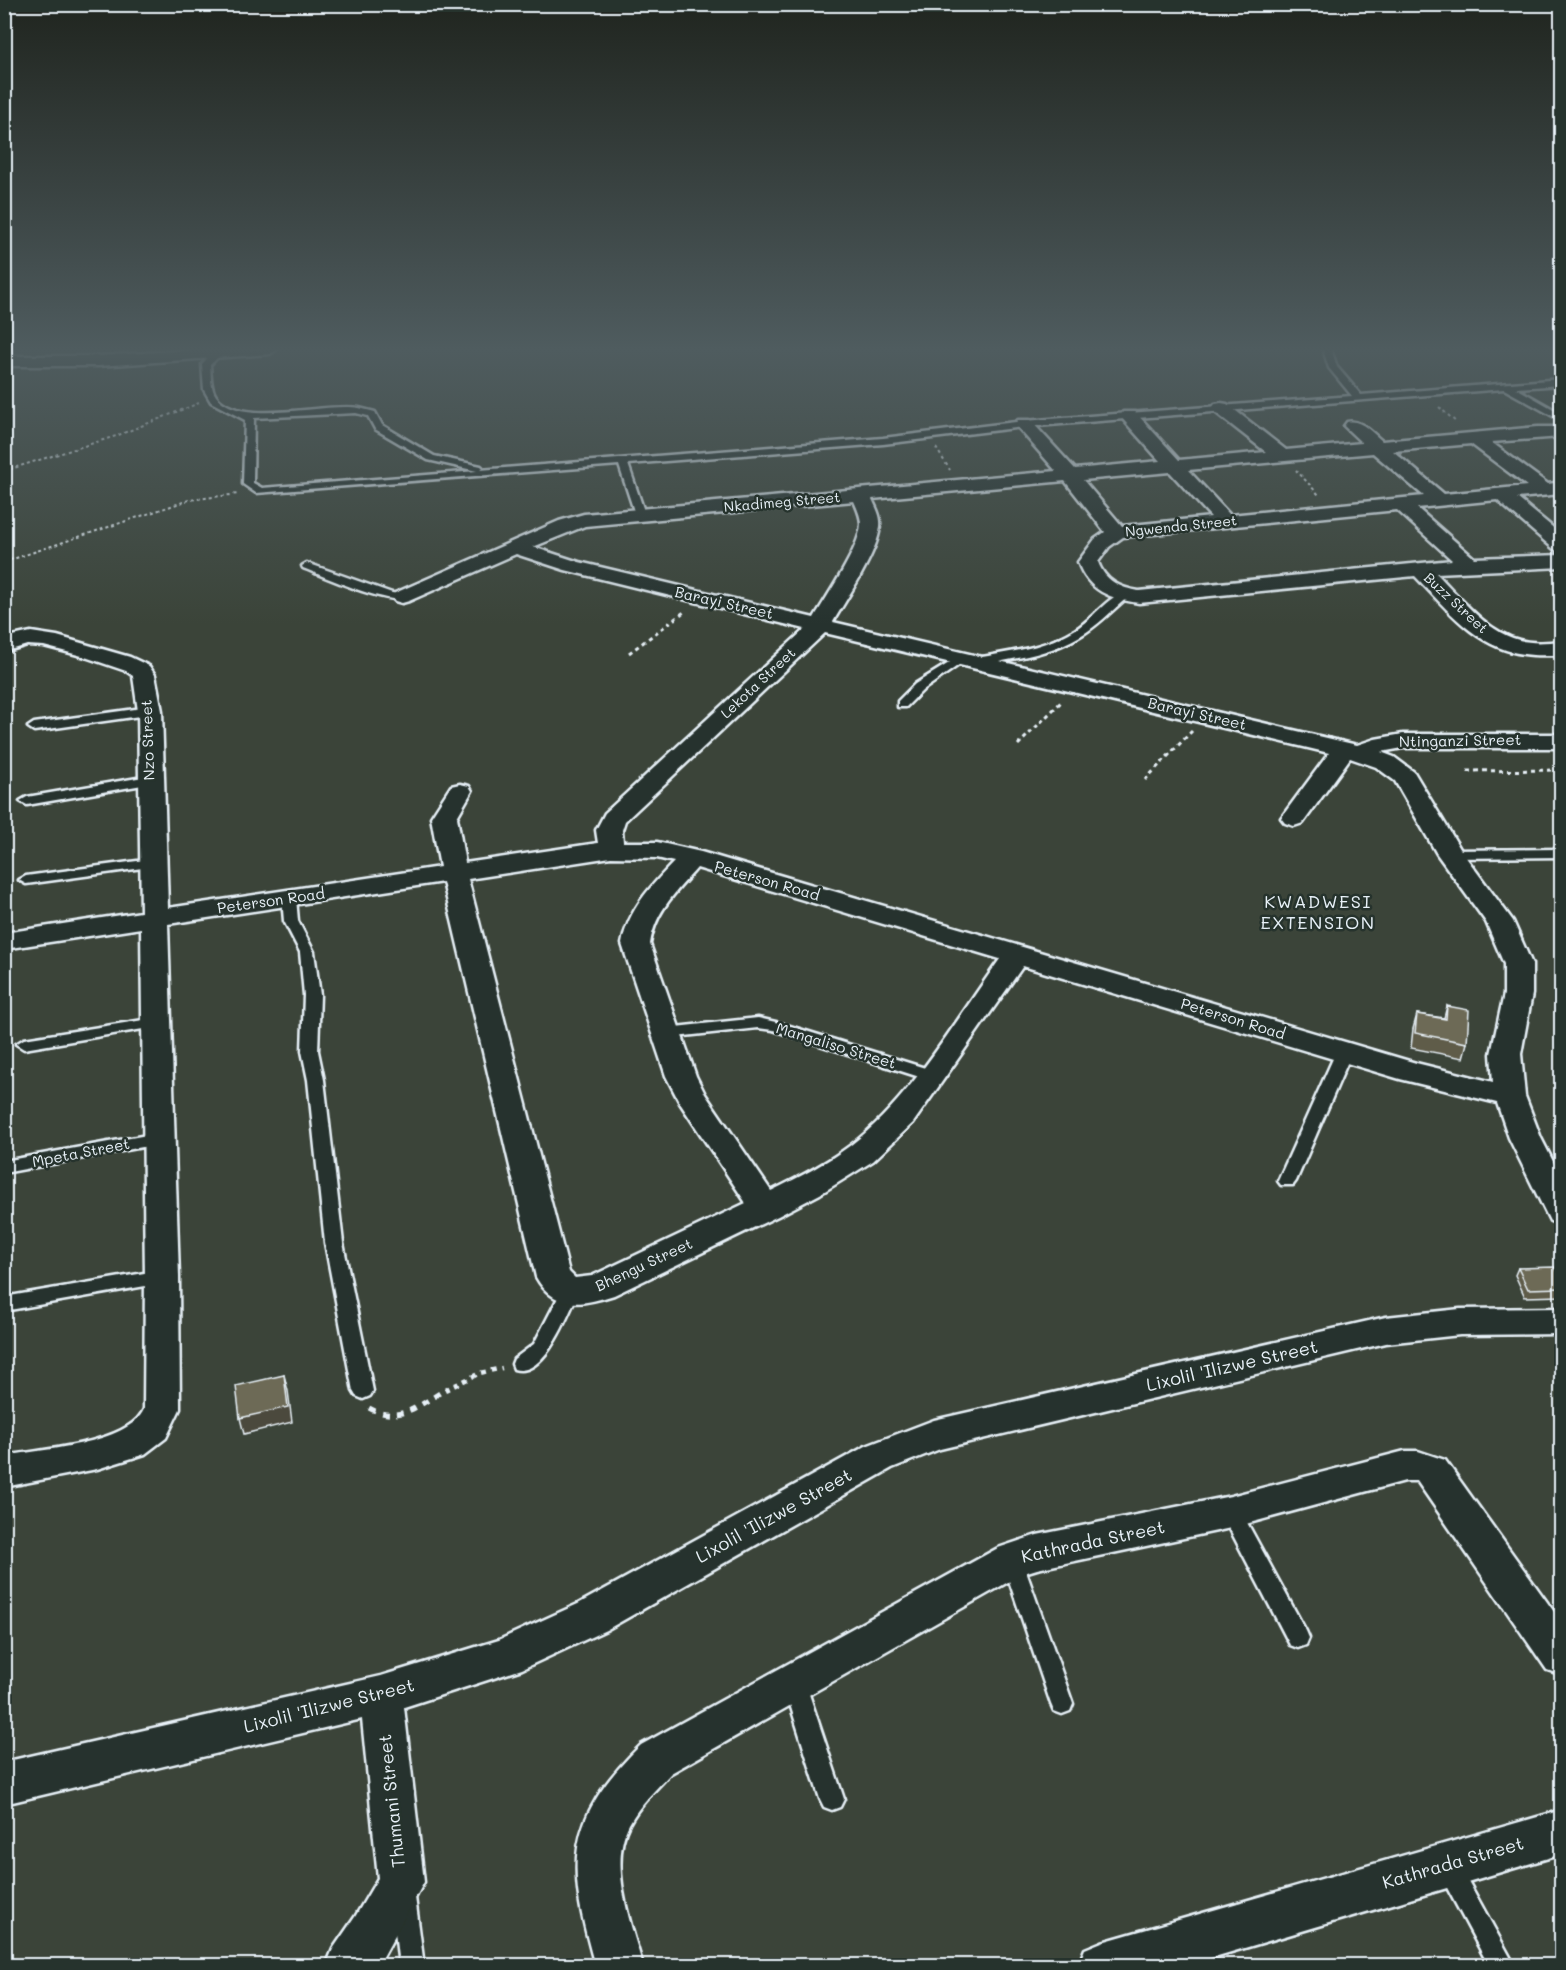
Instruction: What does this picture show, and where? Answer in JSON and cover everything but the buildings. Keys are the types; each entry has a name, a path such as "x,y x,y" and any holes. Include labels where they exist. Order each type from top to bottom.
{"street":[{"path":"1039,441 1070,475 1110,526 1118,532"},
{"path":"1152,441 1225,521"},
{"path":"1264,441 1284,456"},
{"path":"1371,441 1440,500"},
{"name":"Nkadimeg Street","path":"402,597 574,522 640,514 1443,441"},
{"path":"1480,441 1552,488"},
{"name":"Ngwenda Street","path":"1552,488 1118,532 1102,543 1088,562 1091,572 1100,583 1124,595 1139,597 1469,564 1562,561"},
{"path":"1500,493 1562,546"},
{"name":"Lekota Street","path":"611,849 609,830 614,818 822,626 862,552 869,534 870,516 861,495"},
{"path":"1401,504 1469,564"},
{"name":"Barayi Street","path":"517,548 572,566 1352,751 1385,762 1405,777 1450,854 1499,921 1518,964 1518,994 1506,1054 1510,1096 1525,1138 1562,1213"},
{"name":"Buzz Street","path":"1421,570 1496,639 1524,648 1562,648"},
{"name":"Nzo Street","path":"4,646 21,639 37,638 128,664 142,672 145,677 150,711 153,918"},
{"name":"Ntinganzi Street","path":"1352,751 1403,741 1562,741"},
{"path":"1294,818 1352,751"},
{"path":"460,791 444,817 454,874 553,1277 559,1285 570,1291"},
{"name":"Peterson Road","path":"4,941 611,849 657,850 692,858 1411,1072 1510,1096"},
{"path":"692,858 643,914 637,930 636,944 681,1076 766,1208"},
{"path":"4,1472 110,1450 131,1443 145,1435 156,1424 162,1409 162,1277 153,918"},
{"name":"Bhengu Street","path":"570,1291 583,1291 602,1286 766,1208 836,1171 862,1153 902,1116 1017,954"},
{"name":"Lixolil 'Ilizwe Street","path":"4,1783 381,1695 483,1664 543,1641 592,1617 879,1457 934,1435 1386,1330 1460,1322 1562,1321"},
{"name":"Kathrada Street","path":"619,1965 598,1881 598,1846 608,1817 618,1799 635,1778 656,1759 1012,1560 1037,1552 1231,1512 1405,1466 1418,1466 1432,1471 1562,1657"},
{"name":"Thumani Street","path":"350,1965 372,1934 401,1882 381,1695"},
{"name":"Kathrada Street","path":"1102,1965 1562,1832"}],"lane":[{"path":"249,441 248,484 260,491 875,441"},
{"path":"402,441 431,458 493,471"},
{"path":"622,461 640,514"},
{"path":"307,566 390,596 402,597"},
{"path":"902,704 919,687 969,660 1040,649 1065,641 1124,595"},
{"path":"34,727 150,711"},
{"path":"27,801 150,780"},
{"path":"1450,854 1562,853"},
{"path":"26,880 152,862"},
{"path":"289,898 291,921 307,952 312,995 310,1051 316,1080 334,1243 363,1391"},
{"path":"24,1044 156,1023"},
{"name":"Mangaliso Street","path":"666,1033 758,1023 775,1026 932,1076"},
{"path":"1287,1181 1344,1052"},
{"name":"Mpeta Street","path":"4,1167 158,1138"},
{"path":"4,1304 162,1277"},
{"path":"520,1364 541,1349 570,1291"},
{"path":"1231,1512 1298,1638"},
{"path":"1012,1560 1062,1704"},
{"path":"794,1682 832,1798"},
{"path":"1447,1865 1503,1965"},
{"path":"401,1882 412,1965"}],"path":[{"path":"4,471 100,441"},
{"path":"931,441 960,485"},
{"path":"1284,456 1333,511"},
{"path":"4,562 189,500 260,491"},
{"path":"629,653 702,598"},
{"path":"1017,745 1078,686"},
{"path":"1145,780 1205,717"},
{"path":"1467,771 1562,770"},
{"path":"363,1391 369,1408 382,1415 403,1414 480,1372 520,1364"}],"district":[{"name":"KWADWESI EXTENSION","path":"1318,912"}]}
